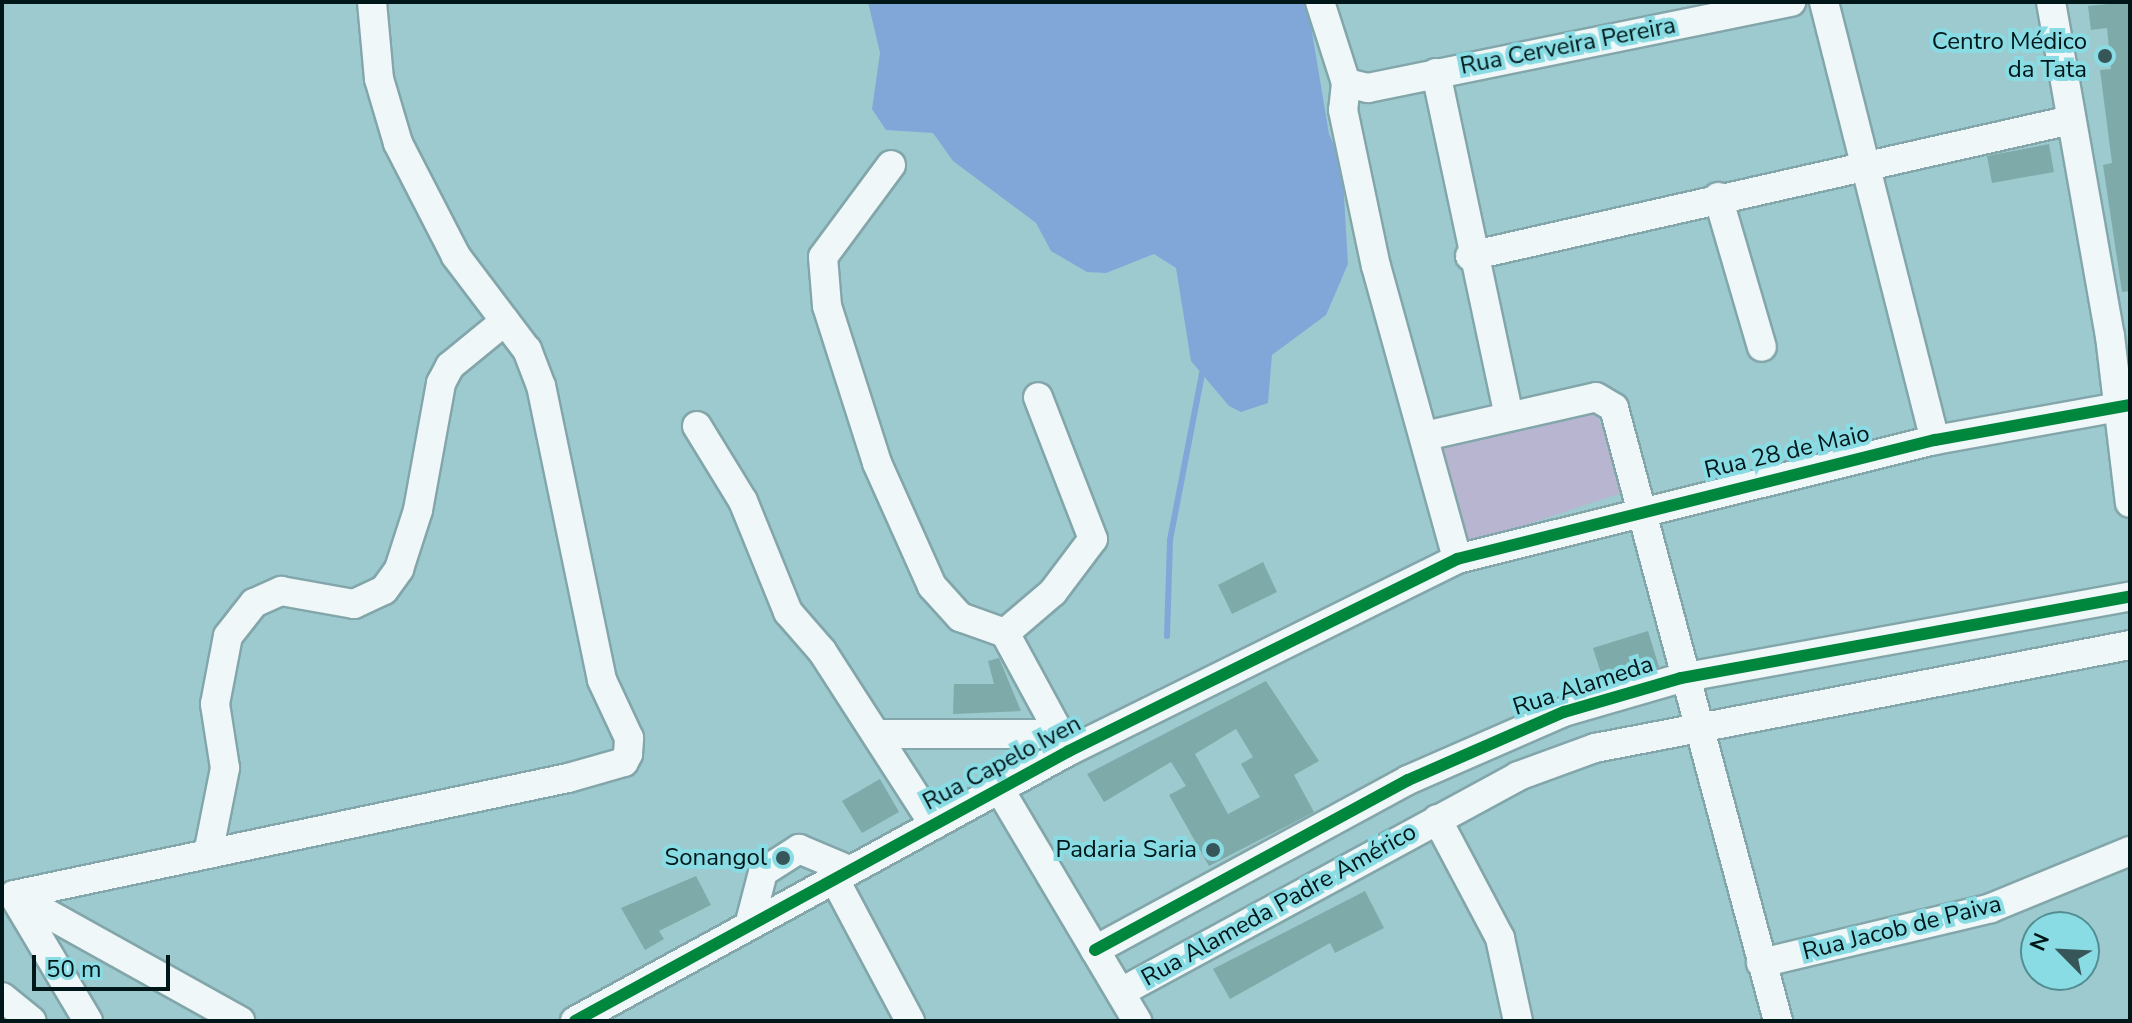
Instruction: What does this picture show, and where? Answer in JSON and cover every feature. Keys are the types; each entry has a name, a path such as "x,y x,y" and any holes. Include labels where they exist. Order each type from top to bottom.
{"street":[{"path":"8,888 208,854 624,762 629,738 602,680 541,386 505,321 456,256 398,143 379,79 372,2"},
{"path":"1320,2 1346,83 1343,110 1376,266 1457,559"},
{"name":"Rua Cerveira Pereira","path":"1346,83 1368,88 1791,2"},
{"path":"1824,2 1860,164 1935,440"},
{"path":"2051,2 2071,120 2120,334 2130,503"},
{"path":"1436,73 1470,256 1508,413"},
{"path":"1470,256 1860,164 2071,120"},
{"path":"891,165 823,257 827,306 877,463 932,586 960,617 1005,633 1063,742"},
{"path":"1718,197 1762,347"},
{"path":"208,854 225,768 215,704 228,636 254,603 281,591 354,604 384,590 399,569 418,510 441,383 450,366 505,321"},
{"path":"1005,633 1053,592 1093,539 1038,397"},
{"path":"1425,436 1508,413 1606,400 1645,508 1681,678 1778,1021"},
{"name":"Rua 28 de Maio","path":"1457,559 1645,508 1935,440 2123,406"},
{"path":"697,426 743,501 788,612 876,734 934,825"},
{"name":"Rua Capelo Iven","path":"575,1021 750,922 1000,790 1063,742 1457,559"},
{"name":"Rua Alameda","path":"1095,950 1507,733 1681,678 2130,596"},
{"path":"1518,1021 1500,938 1437,819 1530,771 1693,723 2130,645"},
{"path":"876,734 1063,742"},
{"path":"1000,790 1137,1021"},
{"name":"Rua Alameda Padre Américo","path":"1121,992 1437,819"},
{"path":"750,922 763,872 799,849 842,874 900,1015"},
{"name":"Rua Jacob de Paiva","path":"1761,963 1991,908 2130,851"},
{"path":"8,888 88,1021"},
{"path":"8,888 240,1021"},
{"path":"2,997 32,1021"}],"shaded area":[{"path":"1595,408 1624,492 1463,546 1434,441"}],"water":[{"path":"868,2 1307,2 1329,134 1342,163 1348,264 1326,315 1272,355 1268,403 1241,412 1229,406 1191,361 1176,268 1154,254 1106,273 1087,272 1051,251 1036,223 953,161 933,133 886,130 872,109 880,53"}],"building":[{"path":"2130,2 2130,291 2122,292 2103,165 2112,163 2100,70 2111,69 2107,28 2091,30 2088,6"},
{"path":"2049,144 2054,172 1992,183 1987,156"},
{"path":"1263,562 1277,592 1232,614 1218,585"},
{"path":"1648,631 1659,667 1604,683 1593,648"},
{"path":"999,658 1021,711 953,714 954,684 994,684 988,661"},
{"path":"1266,681 1319,761 1294,775 1314,812 1209,866 1169,795 1186,786 1171,762 1104,802 1087,774","holes":["1236,729 1253,757 1241,764 1260,797 1228,814 1195,754"]},
{"path":"880,779 899,812 862,833 842,801"},
{"path":"696,876 711,905 659,931 664,939 645,950 621,908"},
{"path":"1365,891 1384,928 1335,953 1330,943 1230,999 1213,969"}],"waterway":[{"path":"1167,636 1170,540 1203,369"}],"cycle path":[{"path":"575,1021 1069,751 1457,559 1935,440 2130,405"},
{"path":"1095,950 1408,780 1564,712 1681,678 2130,596"}],"place":[{"name":"Centro Médico da Tata","path":"2105,56"},
{"name":"Padaria Saria","path":"1213,850"},
{"name":"Sonangol","path":"783,858"}]}
